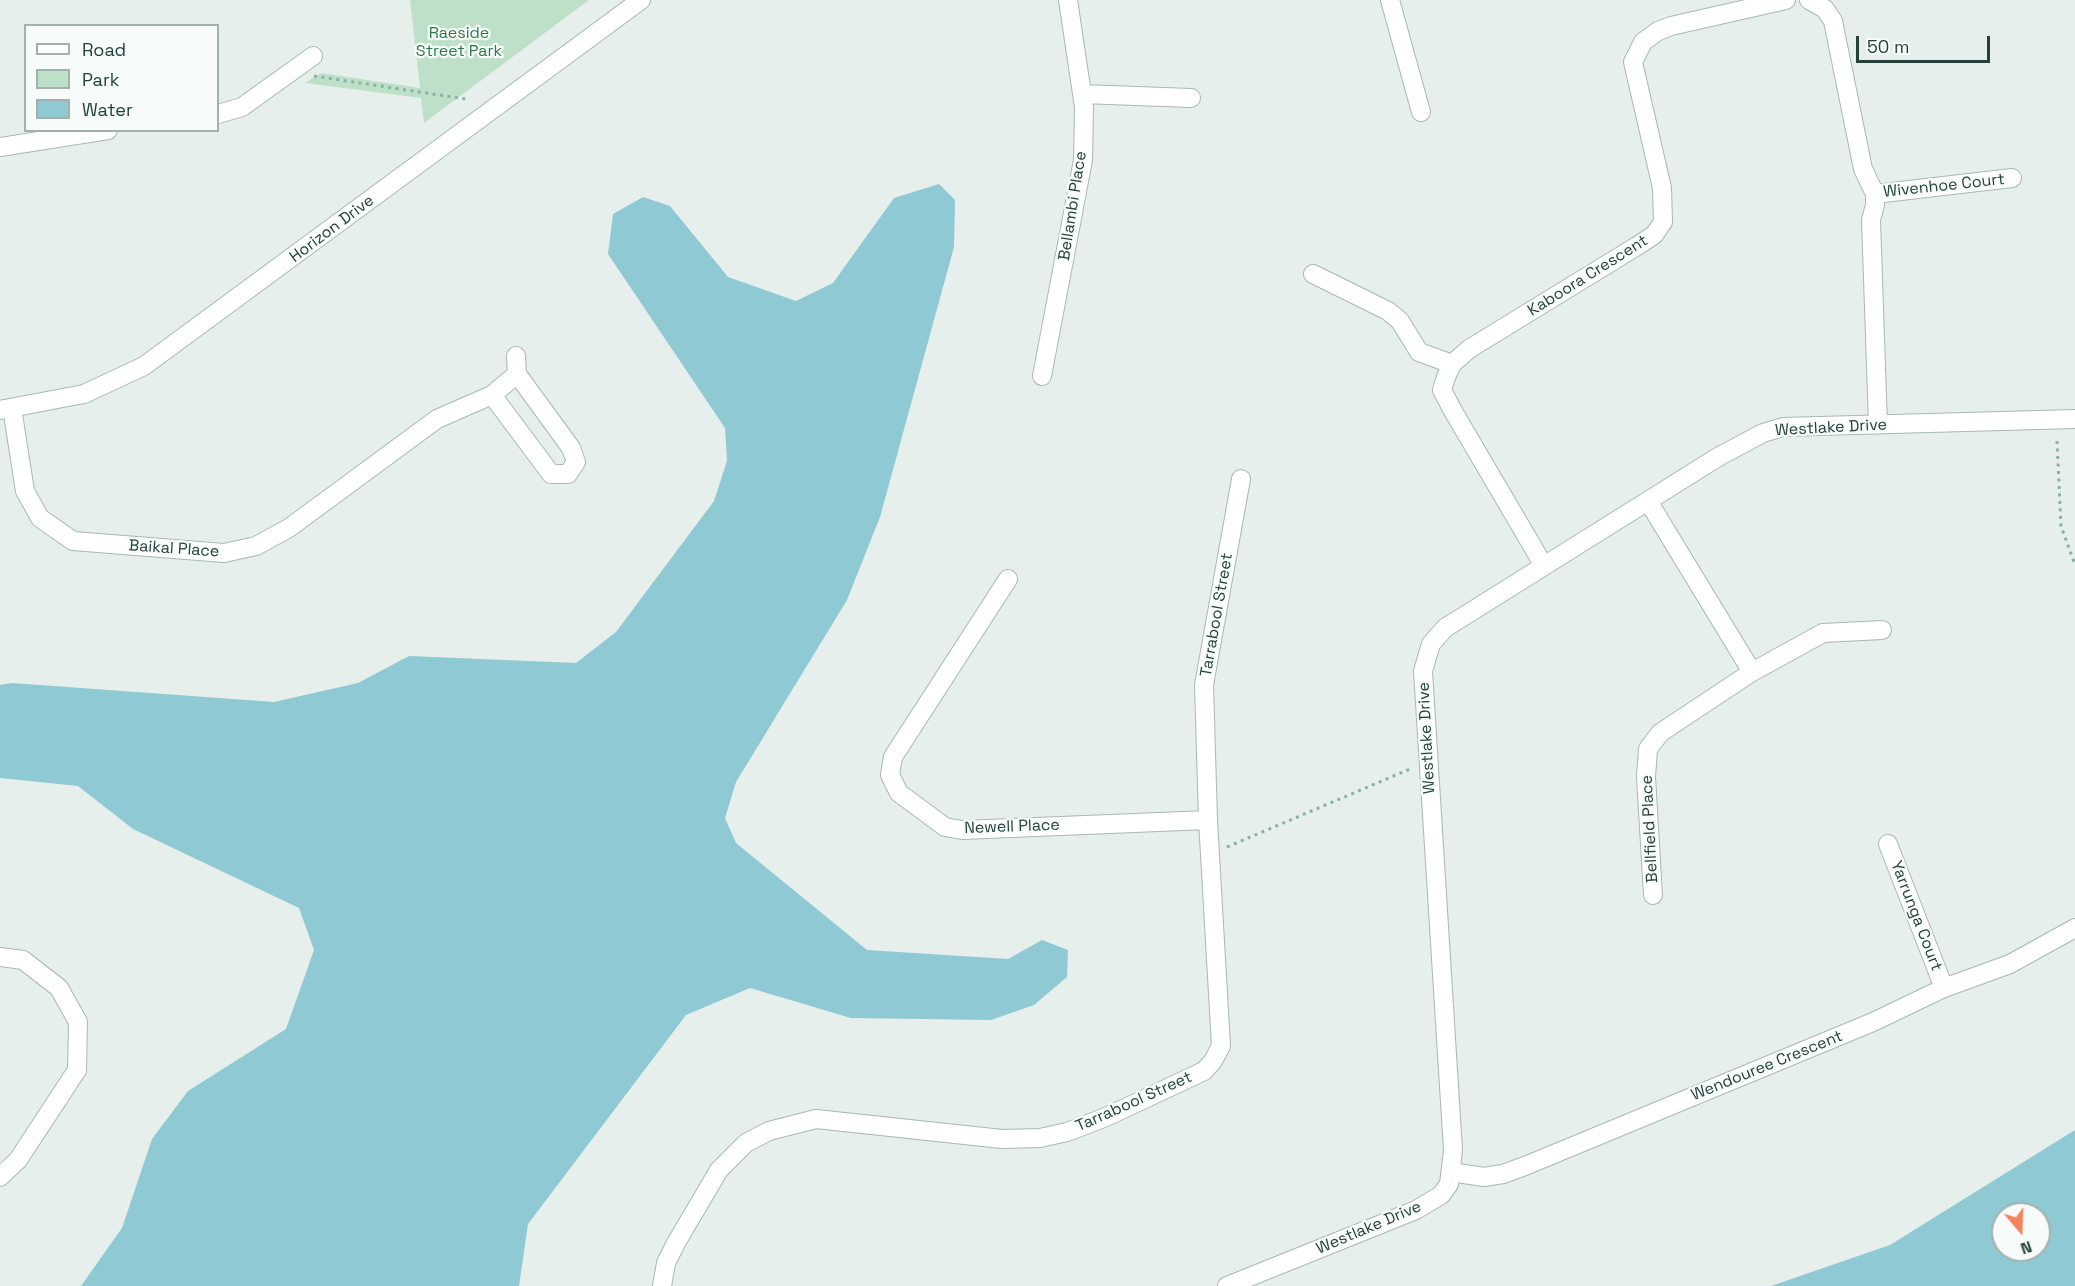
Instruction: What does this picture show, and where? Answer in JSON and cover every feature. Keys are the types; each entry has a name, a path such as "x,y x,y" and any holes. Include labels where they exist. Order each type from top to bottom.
{"street":[{"name":"Horizon Drive","path":"6,409 84,394 144,366 641,0"},
{"name":"Bellambi Place","path":"1042,376 1083,160 1082,94 1068,0"},
{"path":"1390,0 1421,112"},
{"name":"Kaboora Crescent","path":"1452,364 1469,349 1654,235 1662,222 1662,188 1633,62 1643,42 1658,31 1671,26 1786,0"},
{"path":"1823,3 1833,21 1863,169 1875,194 1875,205 1870,220 1878,425"},
{"path":"219,114 242,107 310,58"},
{"path":"1082,94 1191,99"},
{"path":"0,147 95,132"},
{"name":"Wivenhoe Court","path":"1875,194 2012,178"},
{"path":"1312,274 1388,311 1400,321 1419,352 1452,364 1442,390 1544,566"},
{"name":"Baikal Place","path":"6,409 25,491 40,518 73,542 224,553 256,546 289,528 437,419 492,395 516,365 571,448 576,462 568,474 551,474 492,395"},
{"name":"Westlake Drive","path":"1227,1286 1416,1210 1441,1195 1449,1184 1453,1150 1423,671 1431,644 1445,628 1763,432 1783,427 2075,419"},
{"name":"Tarrabool Street","path":"662,1286 666,1263 719,1170 746,1143 769,1131 816,1119 1002,1139 1040,1138 1083,1127 1204,1071 1221,1046 1208,820 1204,685 1241,480"},
{"path":"1648,501 1752,672"},
{"name":"Newell Place","path":"1008,579 892,757 890,775 899,793 945,827 962,830 1208,820"},
{"name":"Bellfield Place","path":"1653,895 1646,777 1648,749 1660,733 1752,672 1823,633 1882,630"},
{"name":"Yarrunga Court","path":"1888,844 1944,988"},
{"name":"Wendouree Crescent","path":"1451,1172 1484,1177 1503,1174 1873,1022 1944,988 2010,963 2075,928"},
{"path":"0,957 23,960 59,988 78,1022 78,1070 18,1160 0,1178"}],"path":[{"path":"310,58 316,78 466,99"},
{"path":"2058,441 2061,526 2075,565"},
{"path":"1210,854 1410,769"}],"green space":[{"name":"Raeside Street Park","path":"410,0 589,0 424,123 421,98 305,83 321,73 420,88"}],"water":[{"path":"939,184 955,200 954,247 880,517 847,600 736,782 725,818 736,843 867,950 1008,959 1042,940 1068,950 1067,977 1034,1005 991,1020 851,1018 750,988 686,1015 528,1224 519,1286 81,1286 122,1228 152,1139 188,1091 286,1029 314,950 299,908 133,829 78,786 0,778 0,685 12,683 274,702 358,683 409,656 576,663 616,632 714,501 727,461 725,428 608,254 613,214 643,197 670,206 728,277 796,301 833,283 894,198"},
{"path":"2075,1130 2075,1286 1771,1286 1890,1245"}]}
